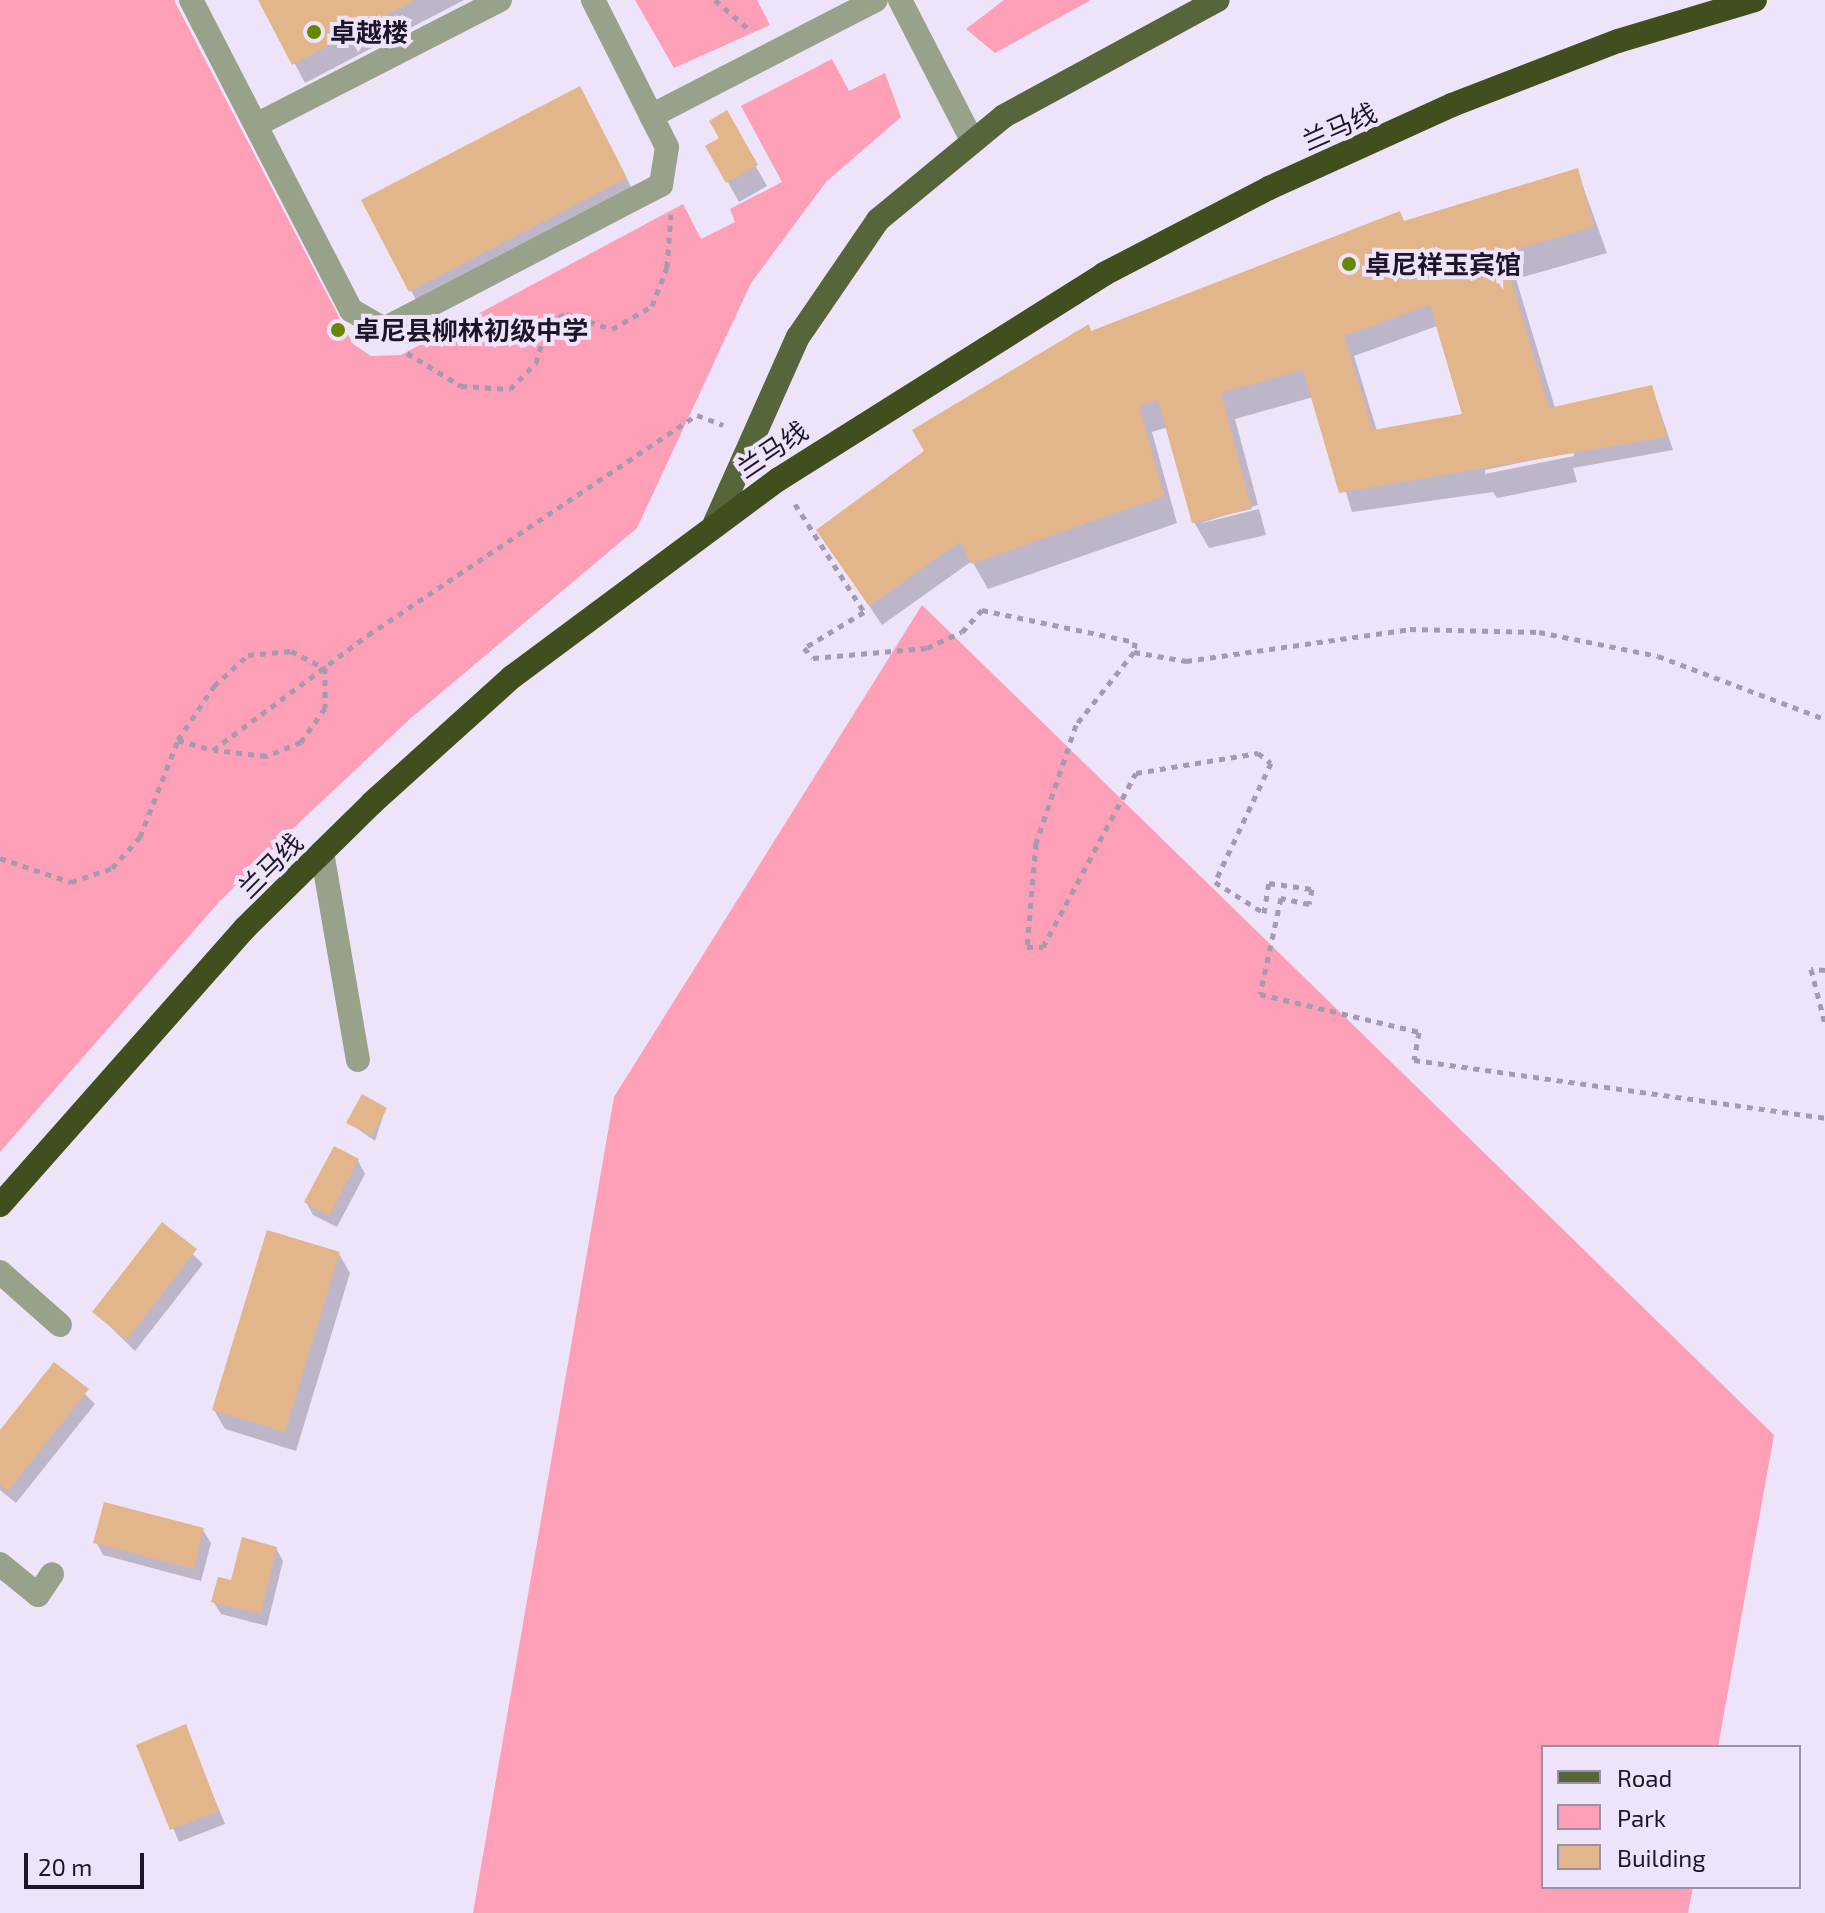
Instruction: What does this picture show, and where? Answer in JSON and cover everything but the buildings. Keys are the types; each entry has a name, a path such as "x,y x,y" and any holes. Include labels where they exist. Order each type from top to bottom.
{"highway":[{"name":"兰马线","path":"0,1205 107,1078 322,852 512,677 715,523 779,479 1104,274 1269,188 1466,100 1618,41 1755,0"}],"main road":[{"path":"715,523 830,281 878,220 972,140 1218,0"}],"lane":[{"path":"191,0 351,310 370,327 391,329 661,185 670,159 593,0"},
{"path":"256,125 500,0"},
{"path":"651,116 876,0"},
{"path":"900,0 972,140"},
{"path":"322,852 358,1060"},
{"path":"0,1272 60,1325"},
{"path":"0,1564 38,1595 52,1574"}],"path":[{"path":"715,0 747,26 763,58"},
{"path":"391,329 400,347 437,375 477,390 510,389 536,363 548,322 566,314 612,329 652,306 671,251 669,202 661,185"},
{"path":"213,750 325,668 697,415"},
{"path":"779,479 864,612 804,648 813,658 927,648 962,632 982,610 1135,642 1134,652 1076,725 1036,843 1027,947 1043,947 1136,773 1258,753 1271,763 1215,882 1264,913 1269,883 1312,889 1309,904 1281,898 1260,994 1419,1032 1414,1060 1825,1118"},
{"path":"1134,652 1186,661 1410,629 1539,632 1658,656 1825,719"},
{"path":"0,858 71,882 112,868 140,837 178,740 214,686 248,655 291,651 325,668"},
{"path":"178,740 213,750 266,756 301,742 325,708 325,668"},
{"path":"1825,970 1811,969 1825,1024"}],"green space":[{"path":"0,0 174,0 353,344 371,356 401,355 683,204 701,239 735,222 730,209 782,182 741,106 832,59 849,91 885,73 901,117 826,182 751,283 637,528 411,718 303,819 219,902 0,1152"},
{"path":"635,0 757,0 770,25 674,68"},
{"path":"1004,0 1091,0 995,53 966,29"},
{"path":"922,605 1774,1435 1718,1745 1541,1745 1541,1889 1693,1889 1688,1913 473,1913 614,1097"}],"place":[{"name":"卓越楼","path":"314,32"},
{"name":"卓尼祥玉宾馆","path":"1349,264"},
{"name":"卓尼县柳林初级中学","path":"338,330"}]}
